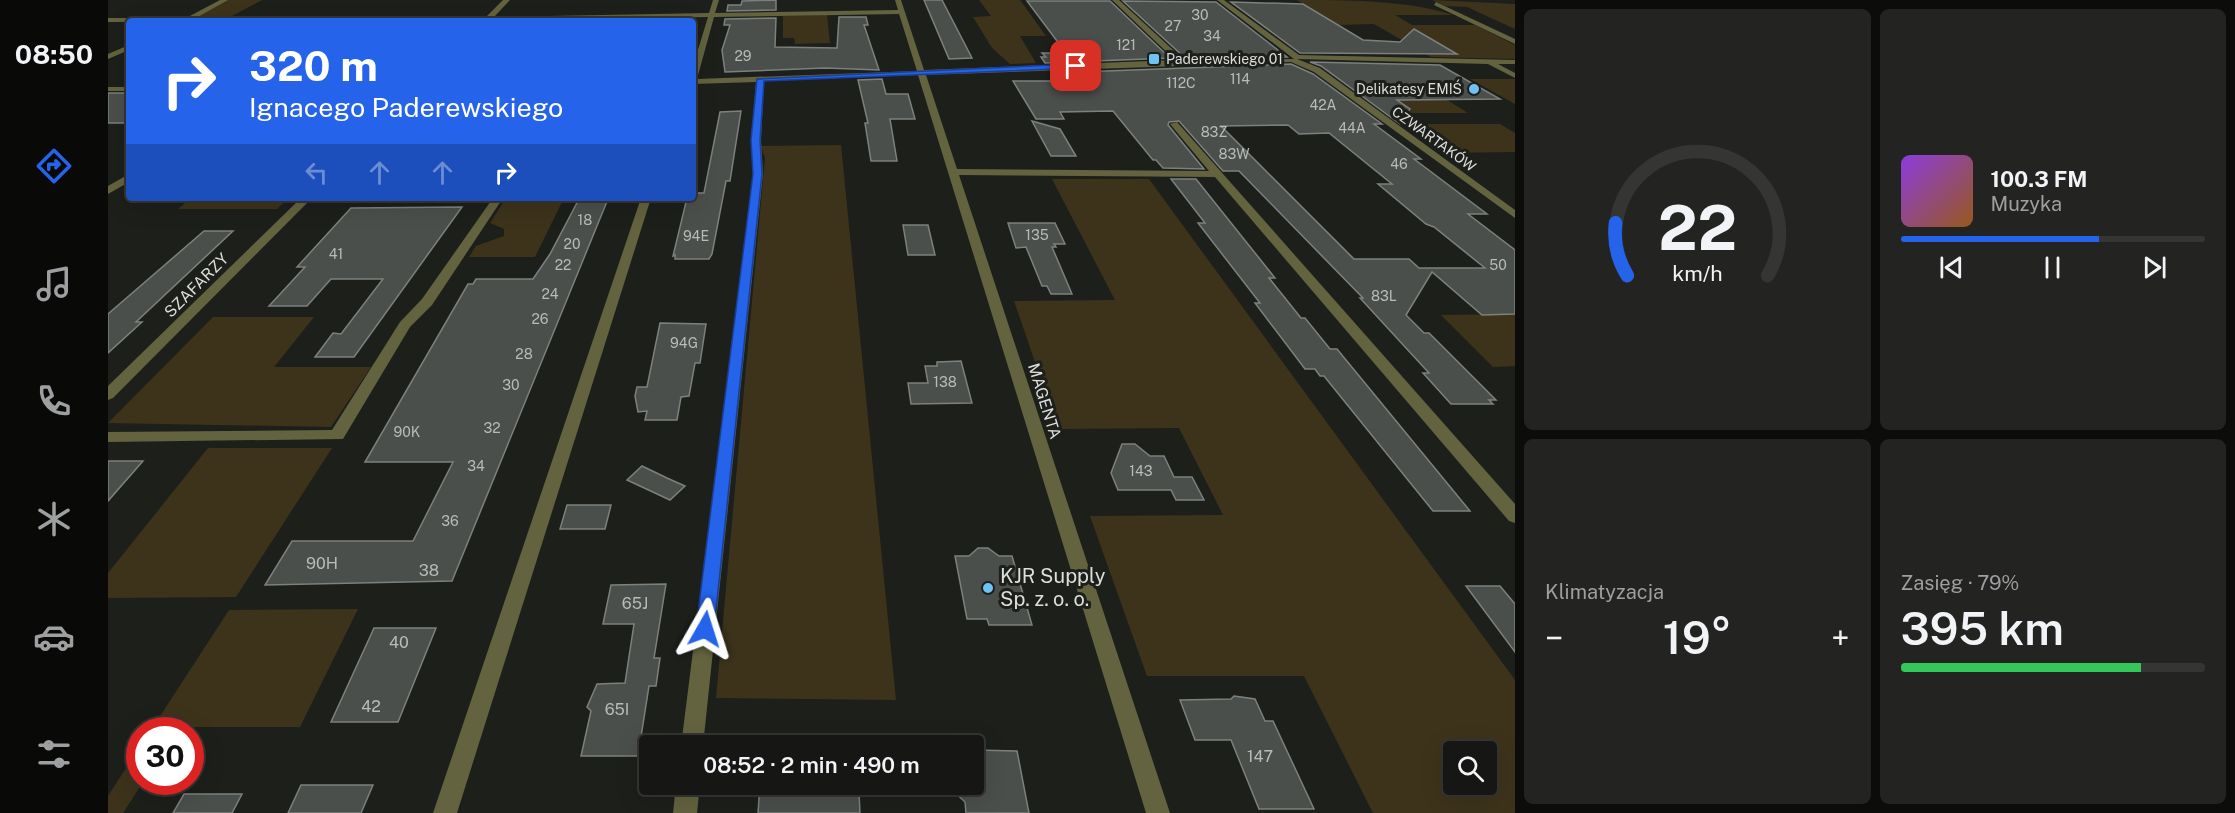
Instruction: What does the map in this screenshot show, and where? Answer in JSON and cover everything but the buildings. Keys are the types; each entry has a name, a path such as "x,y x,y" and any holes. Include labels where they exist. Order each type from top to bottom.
{"street":[{"path":"187,18 225,0"},
{"path":"490,18 507,0"},
{"path":"696,70 716,0"},
{"path":"1115,0 1182,62"},
{"path":"1220,0 1294,58"},
{"path":"1436,4 1515,42"},
{"path":"600,18 711,16 900,6"},
{"name":"MAGENTA","path":"900,6 1158,813"},
{"path":"108,20 126,20"},
{"path":"108,57 126,48"},
{"path":"696,81 1294,58 1308,61 1515,63"},
{"name":"CZWARTAKÓW","path":"1308,61 1515,215"},
{"path":"1489,62 1515,76"},
{"path":"693,735 758,174 756,140 760,79"},
{"path":"108,89 126,89"},
{"path":"1174,124 1515,516"},
{"path":"954,172 1217,174"},
{"path":"108,191 126,179"},
{"name":"SZAFARZY","path":"108,395 304,201"},
{"path":"108,437 337,435 405,325 427,302 496,201"},
{"path":"445,813 645,201"},
{"path":"685,813 687,795"}],"shaded area":[{"path":"227,0 262,0 230,17 196,16"},
{"path":"979,0 1020,0 1046,36 1020,36 1036,63 1010,64 992,48 973,17 991,16"},
{"path":"1297,0 1376,2 1435,10 1453,15 1395,15 1412,25 1475,25 1515,45 1515,59 1431,57 1374,24 1337,25"},
{"path":"1432,0 1515,4 1515,29 1467,7 1446,6"},
{"path":"827,15 830,43 795,44 794,38 783,38 783,16"},
{"path":"1470,79 1515,79 1515,104"},
{"path":"1396,100 1447,100 1468,113 1388,113"},
{"path":"1404,124 1500,124 1515,133 1515,152 1444,153"},
{"path":"841,145 896,700 716,698 765,158 761,146"},
{"path":"1052,179 1149,179 1515,680 1515,813 1373,813 1304,676 1147,676 1090,516 1223,515 1179,428 1058,429 1014,301 1115,300"},
{"path":"187,201 286,201 277,209 178,209"},
{"path":"504,201 563,201 535,257 469,257 476,246 504,236 504,229 490,223"},
{"path":"1515,314 1515,366 1493,367 1441,315"},
{"path":"213,317 314,317 274,367 371,367 331,427 108,423"},
{"path":"208,448 332,448 236,597 108,598 108,573"},
{"path":"358,609 300,727 204,727 204,717 159,717 229,610"},
{"path":"126,768 126,795 135,795 123,813 108,813 108,796"}],"place":[{"name":"Paderewskiego 01","path":"1154,59"},
{"name":"Delikatesy EMIŚ","path":"1474,89"},
{"name":"KJR Supply Sp. z. o. o.","path":"988,588"}],"route":[{"path":"705,629 744,275 758,174 756,140 760,79 1076,66"}]}
